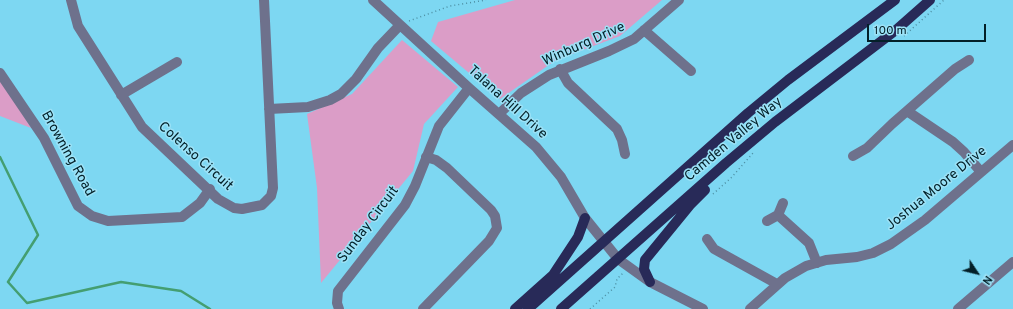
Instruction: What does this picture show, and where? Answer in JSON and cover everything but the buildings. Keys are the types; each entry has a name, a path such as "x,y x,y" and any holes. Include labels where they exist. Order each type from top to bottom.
{"main road":[{"name":"Camden Valley Way","path":"528,309 748,113 788,80 895,0"},
{"name":"Camden Valley Way","path":"562,309 761,133 890,35 930,0"},
{"path":"650,282 644,269 645,260 690,205 761,133"},
{"path":"515,309 553,275 578,237 585,218"}],"street":[{"name":"Colenso Circuit","path":"70,0 78,26 134,116 151,137 210,189 218,199 234,208 256,208 267,201 273,188 264,0"},
{"name":"Talana Hill Drive","path":"373,0 469,88 531,142 561,177 585,218 618,259 650,282 703,309"},
{"name":"Winburg Drive","path":"499,114 521,93 560,69 622,45 644,30 679,0"},
{"path":"269,109 308,107 330,100 340,94 356,79 378,48 400,25"},
{"path":"644,30 691,71"},
{"path":"853,156 867,148 955,69 969,60"},
{"path":"121,95 177,62"},
{"path":"560,69 568,83 617,129 622,140 625,154"},
{"name":"Browning Road","path":"0,73 44,138 78,206 92,216 108,221 182,217 200,203 210,189"},
{"name":"Sunday Circuit","path":"339,309 336,303 338,291 405,205 415,186 439,126 469,88"},
{"path":"907,111 953,142 964,152 981,172"},
{"name":"Joshua Moore Drive","path":"750,309 768,294 777,284 796,271 817,263 837,258 857,257 873,253 891,244 925,220 1013,145"},
{"path":"423,309 489,241 497,228 495,216 491,210 447,168 436,160 426,157"},
{"path":"767,221 778,216 783,203"},
{"path":"778,216 809,243 817,263"},
{"path":"706,239 714,249 777,284"},
{"path":"958,309 1013,262"},
{"name":"Joshua Moore Drive","path":"760,309 768,294"}],"path":[{"path":"400,25 450,6 486,0"},
{"path":"710,197 732,177 756,150"},
{"path":"590,309 615,287 617,279 622,275"}],"shaded area":[{"path":"515,0 662,0 620,36 556,60 500,99 431,41 438,22"},
{"path":"402,40 458,87 424,124 413,171 321,283 317,188 307,114 352,94"},
{"path":"0,77 31,128 0,116"}],"waterway":[{"path":"0,157 38,235 8,282 27,303 121,282 181,291 210,309"}]}
